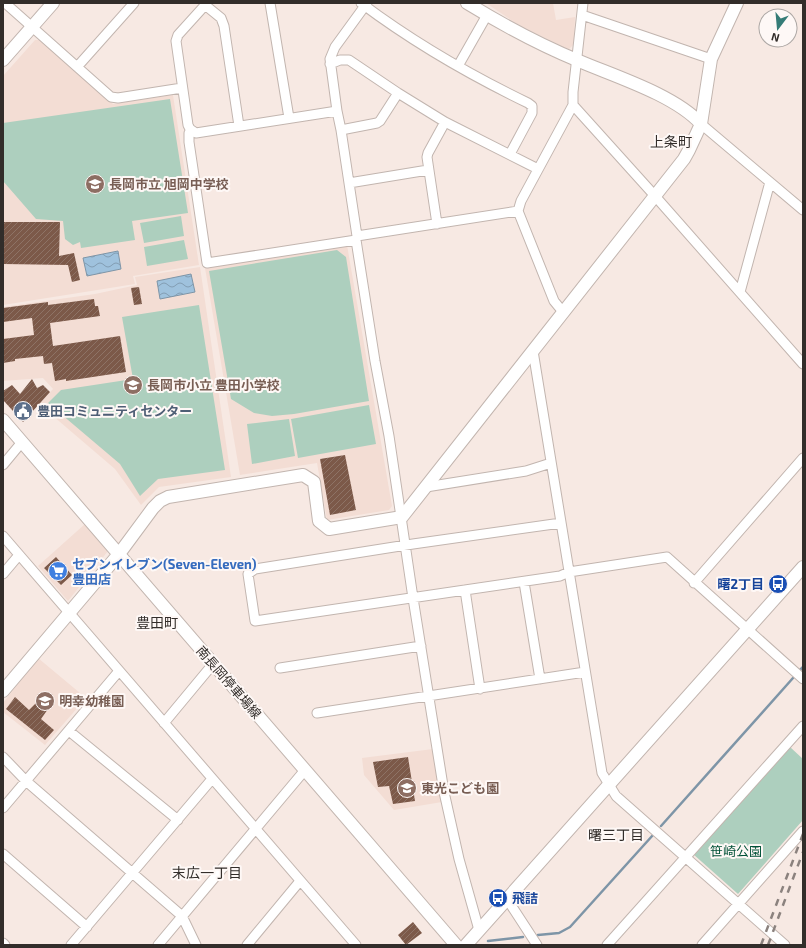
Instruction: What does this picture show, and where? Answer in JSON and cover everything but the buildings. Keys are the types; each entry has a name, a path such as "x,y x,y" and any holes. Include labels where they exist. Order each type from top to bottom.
{"street":[{"path":"5,3 111,97 118,98 182,88"},
{"path":"3,60 53,3"},
{"path":"77,67 134,3"},
{"path":"270,3 289,118"},
{"path":"467,3 577,61 665,98 695,117 701,124 803,210"},
{"path":"563,312 554,301 518,211 521,201 573,106 573,92 583,3"},
{"path":"3,691 119,554 153,508 160,501 168,497 303,475 314,482 318,521 329,529 402,517 684,159 701,124 711,59 737,3"},
{"path":"239,126 224,26 220,18 206,4 176,37 182,88 188,125 191,130 196,133 336,111"},
{"path":"479,930 459,859 444,792 413,598 402,517 356,238 341,130 336,111 330,64 330,59 335,47 364,4 418,42 458,66 532,106 532,113 510,154"},
{"path":"458,66 488,15"},
{"path":"582,16 711,59"},
{"path":"330,64 340,60 349,60 445,122 538,169"},
{"path":"341,130 377,123 380,121 398,93"},
{"path":"573,106 655,196 803,364"},
{"path":"437,224 427,157 445,122"},
{"path":"191,130 189,133 189,142 207,263 518,211"},
{"path":"349,183 428,170"},
{"path":"740,292 770,182"},
{"path":"533,351 602,773 616,796 686,856 785,945"},
{"name":"南長岡停車場線","path":"3,420 456,945"},
{"path":"3,465 22,442"},
{"path":"694,583 803,458"},
{"path":"426,486 526,471 551,463"},
{"path":"561,522 255,569 248,574 255,621 524,582 560,576 569,572 667,557 694,583 803,679"},
{"path":"3,536 356,945"},
{"path":"3,574 19,555"},
{"path":"466,945 803,567"},
{"path":"524,582 540,679"},
{"path":"465,590 480,689"},
{"path":"280,668 421,646"},
{"path":"164,723 213,664"},
{"path":"3,808 119,671"},
{"path":"317,713 585,672"},
{"path":"607,945 803,726"},
{"path":"69,731 178,820"},
{"path":"3,757 26,781 182,916 196,945"},
{"path":"158,945 305,770"},
{"path":"71,945 212,779"},
{"path":"702,945 803,831"},
{"path":"3,854 87,927"},
{"path":"247,945 300,881"},
{"path":"507,900 537,945"}],"shaded area":[{"path":"486,3 553,3 556,20 575,17 574,44 569,49 563,47 517,24"},
{"name":"長岡市立 旭岡中学校","path":"35,40 40,40 113,104 173,95 199,265 133,276 135,284 3,305 3,76"},
{"path":"347,245 392,506 389,510 327,520 317,463 240,475 205,268"},
{"name":"長岡市小立 豊田小学校","path":"200,267 231,477 159,487 141,505 115,469 39,404 53,389 43,378 3,381 3,307 95,294 137,285 135,277"},
{"path":"85,524 108,551 68,601 38,566"},
{"name":"明幸幼稚園","path":"38,658 86,698 45,745 3,712 3,703"},
{"name":"東光こども園","path":"433,749 442,802 394,810 364,775 362,758"}],"green space":[{"path":"170,99 188,213 132,221 135,240 81,248 80,242 73,245 65,239 63,221 36,219 3,181 3,123"},
{"path":"181,216 184,236 144,243 140,223"},
{"path":"184,240 188,259 147,266 144,247"},
{"path":"337,250 346,257 369,401 294,414 272,416 254,413 231,399 209,271"},
{"path":"199,305 225,470 158,479 140,496 120,464 48,403 61,390 133,379 122,317"},
{"path":"369,405 376,444 298,458 291,419"},
{"path":"289,419 295,456 252,464 247,424"},
{"name":"笹崎公園","path":"790,747 803,759 803,820 738,894 693,854"}],"water":[{"path":"118,251 121,269 87,276 83,258"},
{"path":"191,274 195,292 160,299 157,281"}],"waterway":[{"path":"800,670 803,667"},
{"path":"661,826 793,678"},
{"path":"538,935 559,933 570,927 653,835"},
{"path":"488,941 523,937"}],"railway":[{"path":"761,945 803,834"},
{"path":"768,945 803,852"}],"place":[{"name":"長岡市立 旭岡中学校","path":"95,184"},
{"name":"長岡市小立 豊田小学校","path":"133,385"},
{"name":"豊田コミュニティセンター","path":"23,411"},
{"name":"セブンイレブン(Seven-Eleven) 豊田店","path":"58,571"},
{"name":"曙2丁目","path":"778,584"},
{"name":"明幸幼稚園","path":"45,701"},
{"name":"東光こども園","path":"407,788"},
{"name":"飛詰","path":"498,898"}],"district":[{"name":"上条町","path":"671,141"},
{"name":"豊田町","path":"157,622"},
{"name":"曙三丁目","path":"616,834"},
{"name":"末広一丁目","path":"207,872"}]}
